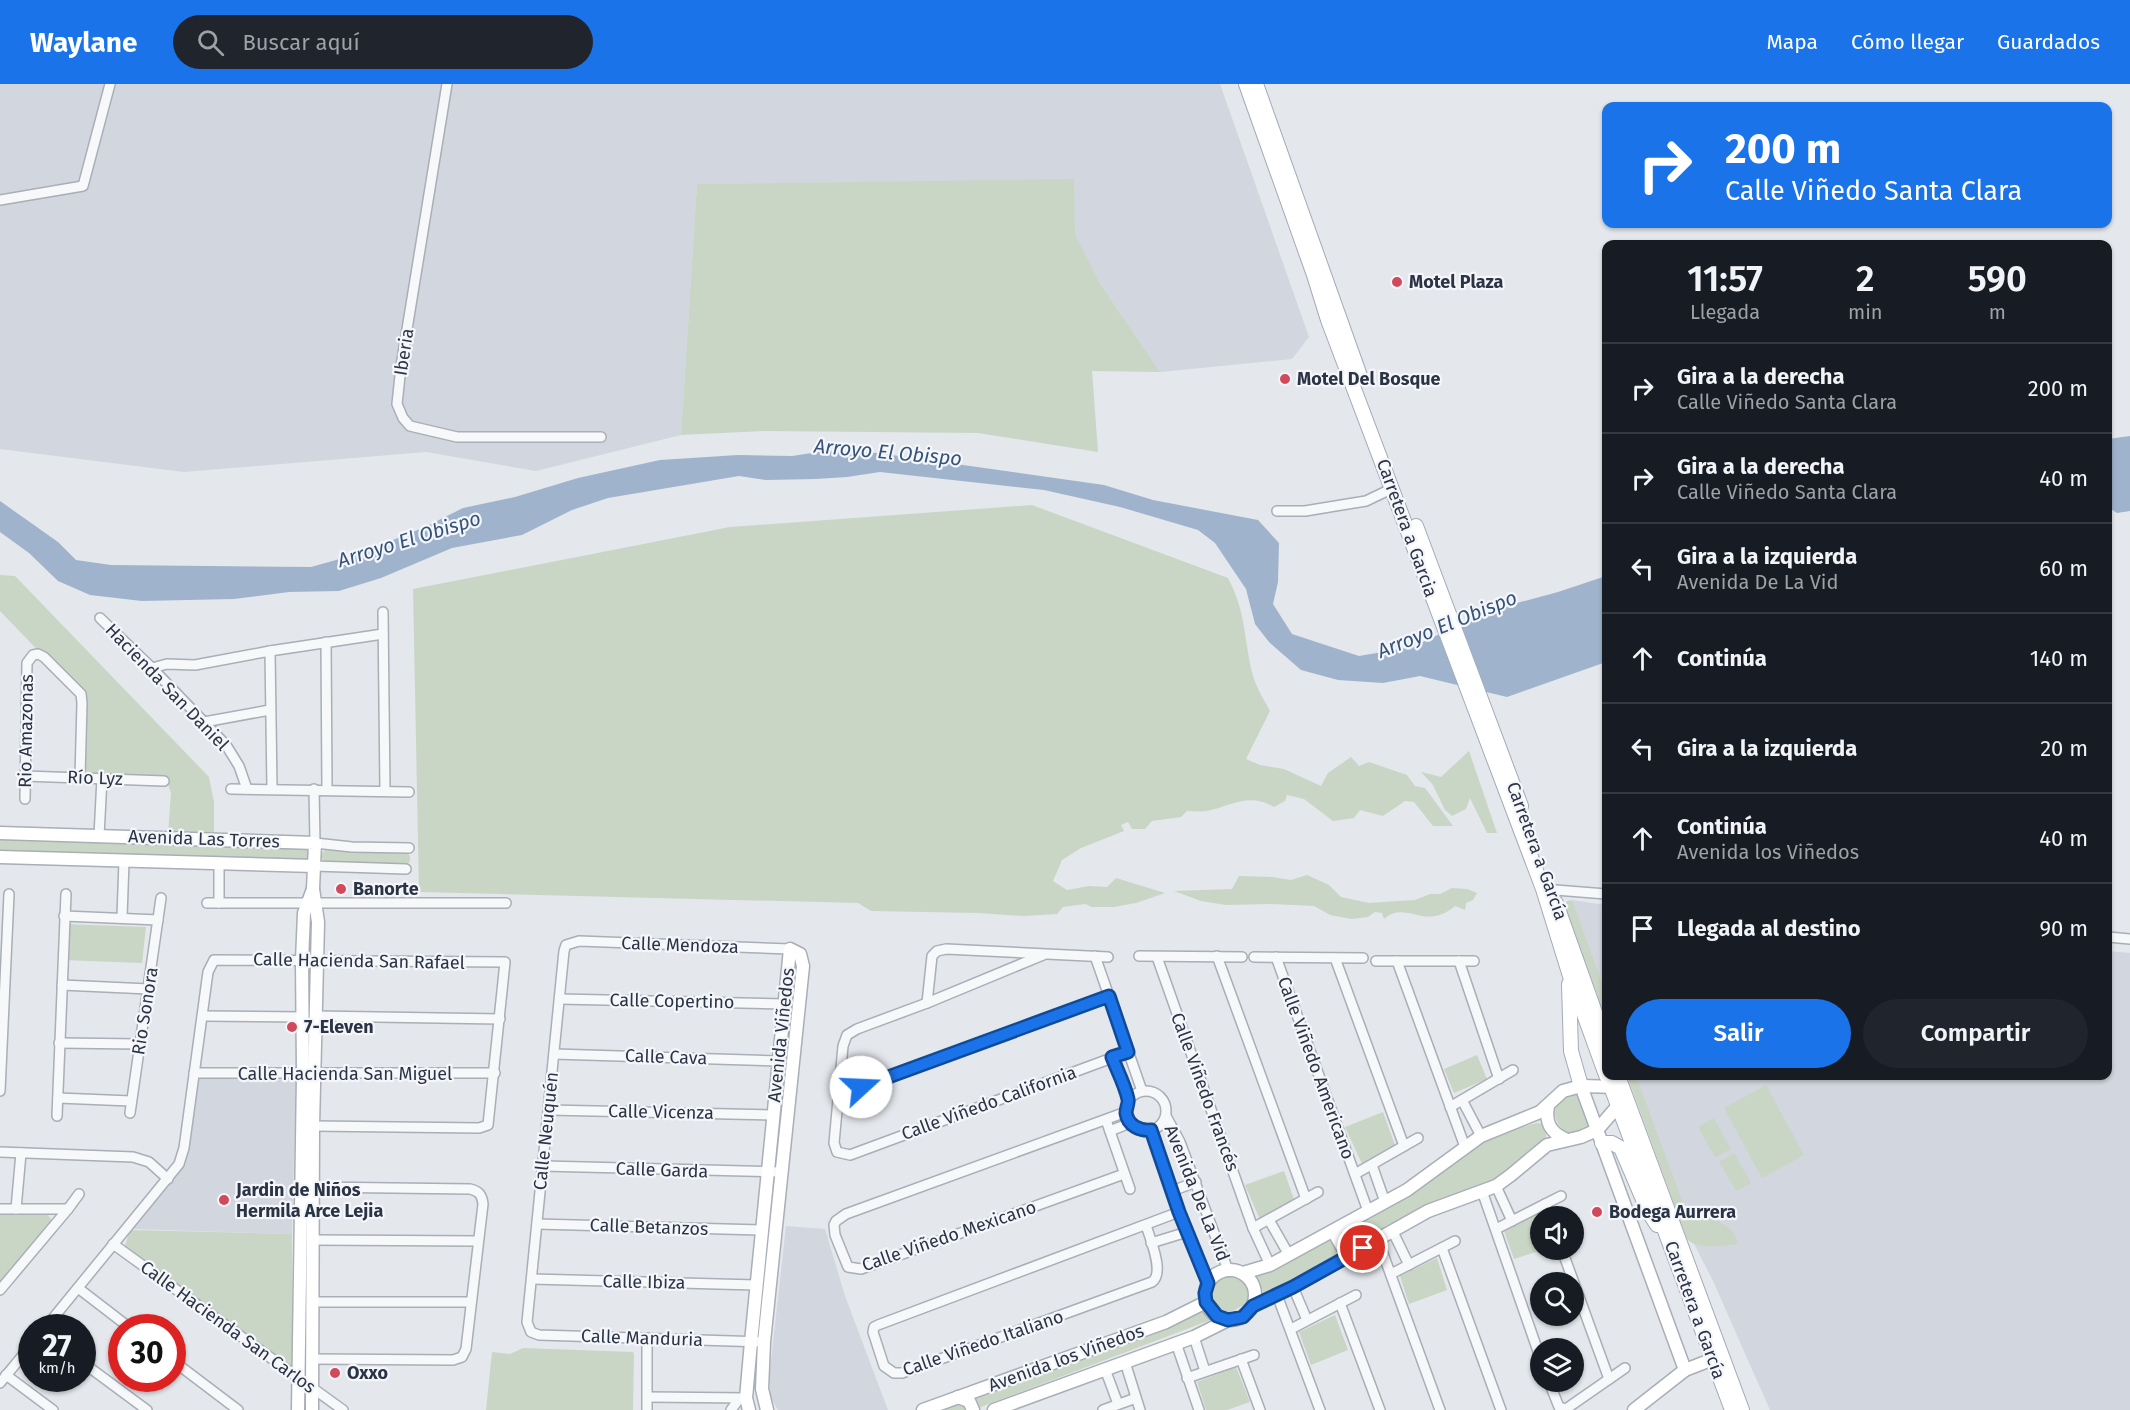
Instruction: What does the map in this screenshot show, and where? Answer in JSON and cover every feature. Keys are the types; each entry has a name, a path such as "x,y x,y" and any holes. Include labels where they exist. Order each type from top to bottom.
{"main road":[{"name":"Carretera a Garcia","path":"1246,84 1328,320 1446,620"},
{"name":"Carretera a Garcia","path":"1256,84 1487,730"},
{"name":"Carretera a García","path":"1487,730 1602,1033"},
{"path":"1547,889 1569,973 1571,1051 1581,1086"},
{"name":"Carretera a García","path":"1569,973 1602,1052"},
{"name":"Carretera a García","path":"1616,1086 1666,1231 1718,1357 1743,1410"},
{"name":"Carretera a García","path":"1616,1086 1718,1357 1732,1410"},
{"path":"1599,1137 1621,1148 1648,1211 1656,1224 1666,1231"}],"street":[{"path":"0,200 83,186 110,84"},
{"name":"Iberia","path":"447,84 396,404 410,426 457,437 601,436"},
{"path":"1277,512 1305,511 1366,501 1393,488"},
{"path":"383,612 385,791"},
{"name":"Hacienda San Daniel","path":"100,618 152,668 233,754 247,789"},
{"path":"152,668 167,664 195,665 384,634"},
{"path":"326,642 327,789"},
{"path":"270,651 272,789"},
{"name":"Rio Amazonas","path":"25,799 27,663 28,658 33,655 42,655 78,690 82,703 80,777"},
{"path":"204,722 270,710"},
{"name":"Río Lyz","path":"25,776 164,781"},
{"path":"99,836 102,778"},
{"path":"231,789 409,792"},
{"path":"308,1016 316,961 312,903 315,843 314,789"},
{"name":"Avenida Las Torres","path":"0,833 409,848"},
{"name":"Avenida Las Torres","path":"0,857 406,869"},
{"path":"123,917 124,861"},
{"path":"219,864 219,903"},
{"path":"1547,889 1602,894"},
{"path":"0,1091 4,914 9,894"},
{"path":"57,1116 66,894"},
{"name":"Rio Sonora","path":"130,1113 161,898"},
{"path":"207,903 506,903"},
{"path":"298,1410 308,1074 308,1016 302,961 303,921 312,903"},
{"path":"64,916 158,920"},
{"path":"2112,937 2130,939"},
{"name":"Calle Mendoza","path":"569,943 579,941 790,949"},
{"name":"Calle Neuquén","path":"527,1322 564,951 569,943"},
{"name":"Avenida Viñedos","path":"745,1402 790,949 800,954 803,966 764,1342 762,1389 767,1410"},
{"path":"927,1003 931,958 937,951 946,949 1108,957"},
{"path":"1043,955 927,1003 856,1029 847,1035 843,1046 839,1095 1109,996"},
{"path":"1139,956 1242,957"},
{"path":"1217,956 1302,1202"},
{"path":"1095,957 1142,1091"},
{"name":"Calle Viñedo Francés","path":"1157,957 1253,1228 1270,1265"},
{"path":"1254,957 1363,958"},
{"name":"Calle Viñedo Americano","path":"1276,957 1355,1174 1418,1138"},
{"path":"1335,958 1404,1146"},
{"name":"Calle Hacienda San Rafael","path":"203,1016 208,972 214,960 505,962 500,1019"},
{"path":"1376,961 1474,961"},
{"path":"1397,961 1465,1147"},
{"path":"1459,961 1499,1079"},
{"path":"62,985 149,989"},
{"name":"Calle Copertino","path":"560,999 785,1004"},
{"path":"57,1314 168,1179 182,1156 203,1016 500,1019 488,1125 479,1128 313,1126"},
{"path":"59,1043 140,1044"},
{"name":"Calle Viñedo California","path":"839,1095 834,1146 837,1152 850,1155 1128,1052"},
{"name":"Calle Cava","path":"554,1054 778,1061"},
{"path":"1112,1057 1129,1101"},
{"path":"1450,1107 1513,1071"},
{"name":"Calle Hacienda San Miguel","path":"194,1073 495,1073"},
{"path":"308,1074 313,1126 314,1187 312,1410"},
{"path":"1581,1086 1685,1370"},
{"path":"1616,1086 1599,1137 1565,1139 1547,1145 1496,1186 1434,1208 1293,1287 1253,1306 1243,1317 1222,1319 1212,1312 1206,1302 1205,1293 1208,1283 1216,1274 1228,1270 1243,1273 1270,1265 1289,1255 1407,1190 1481,1136 1532,1117 1571,1087 1616,1086"},
{"path":"1142,1091 1154,1092 1162,1099 1166,1110 1166,1116 1160,1125 1151,1130 1140,1130 1130,1123 1126,1112 1129,1101 1142,1091"},
{"path":"58,1098 131,1101"},
{"path":"1462,1100 1481,1136"},
{"path":"1548,1106 1547,1117 1550,1127 1556,1135 1565,1139"},
{"name":"Calle Vicenza","path":"549,1110 773,1115"},
{"name":"Calle Viñedo Mexicano","path":"1124,1174 861,1269 848,1267 835,1235 836,1221 846,1214 1126,1112"},
{"name":"Avenida De La Vid","path":"1166,1116 1180,1142 1228,1270"},
{"path":"1106,1120 1130,1189"},
{"path":"1110,1131 1130,1123"},
{"name":"Avenida De La Vid","path":"1151,1130 1179,1212 1208,1283"},
{"path":"0,1152 133,1157 148,1162 168,1179"},
{"path":"16,1209 21,1153"},
{"path":"1372,1165 1385,1202"},
{"name":"Calle Garda","path":"543,1167 782,1172"},
{"path":"1355,1174 1368,1211"},
{"path":"1172,1191 1196,1182"},
{"path":"1496,1186 1512,1221"},
{"path":"312,1359 453,1360 462,1357 466,1348 483,1200 477,1191 470,1189 314,1187"},
{"path":"1482,1191 1533,1338"},
{"path":"1253,1228 1318,1192"},
{"path":"0,1290 79,1194"},
{"path":"1496,1229 1561,1196"},
{"path":"0,1209 68,1209"},
{"name":"Calle Viñedo Italiano","path":"1146,1225 1158,1272 1156,1280 902,1373 894,1373 884,1366 873,1332 878,1325 1179,1212"},
{"path":"1269,1220 1289,1255"},
{"name":"Calle Betanzos","path":"537,1224 761,1230"},
{"path":"1333,1230 1348,1257"},
{"path":"1151,1243 1187,1232"},
{"path":"1393,1232 1409,1265"},
{"path":"313,1240 478,1241"},
{"path":"1378,1240 1440,1410"},
{"path":"1391,1274 1455,1241"},
{"name":"Calle Hacienda San Carlos","path":"113,1244 343,1410"},
{"path":"1442,1248 1501,1410"},
{"path":"1566,1260 1609,1379"},
{"path":"1243,1273 1251,1280 1255,1290 1253,1306"},
{"name":"Calle Ibiza","path":"532,1279 756,1285"},
{"path":"1293,1287 1307,1320"},
{"path":"78,1288 112,1314"},
{"path":"1277,1295 1320,1410"},
{"path":"1291,1329 1356,1295"},
{"path":"313,1302 471,1302"},
{"name":"Avenida los Viñedos","path":"923,1410 1166,1322 1206,1302"},
{"path":"1340,1304 1380,1410"},
{"name":"Avenida los Viñedos","path":"994,1410 1176,1343 1228,1320"},
{"name":"Calle Manduria","path":"527,1322 531,1332 539,1335 764,1342"},
{"path":"1194,1336 1205,1371"},
{"path":"647,1338 647,1410"},
{"path":"1176,1343 1199,1410"},
{"path":"1187,1378 1254,1355"},
{"path":"1634,1410 1685,1370 1718,1357"},
{"path":"1241,1359 1260,1410"},
{"path":"18,1361 3,1379 53,1410"},
{"path":"1125,1362 1140,1410"},
{"path":"1047,1365 1045,1376 1054,1388"},
{"path":"1553,1392 1559,1407 1566,1409 1625,1368"},
{"path":"1105,1369 1118,1404"},
{"path":"186,1371 238,1410"},
{"path":"96,1372 147,1410"},
{"path":"648,1397 745,1402"},
{"path":"958,1397 969,1401 973,1410"},
{"path":"1103,1410 1136,1398"},
{"path":"731,1410 745,1402"}],"shaded area":[{"path":"0,84 1220,84 1309,337 1292,359 1160,372 1100,283 1074,235 1074,180 697,184 681,435 536,471 426,452 184,472 0,449"},
{"path":"1572,900 1602,904 1602,987"},
{"path":"2112,951 2130,953 2130,1410 1770,1410 1713,1281 1689,1234 1635,1080 2112,1080"},
{"path":"296,1077 292,1234 132,1229 186,1163 199,1078"},
{"path":"786,1226 825,1229 845,1296 888,1410 778,1410 770,1397 770,1370"}],"green space":[{"path":"1074,179 1075,235 1100,283 1160,372 1092,371 1098,452 978,433 765,431 681,435 697,184"},
{"path":"1032,505 1228,578 1241,612 1252,674 1270,711 1246,759 1260,765 1284,769 1321,786 1328,773 1351,757 1359,766 1369,762 1407,775 1415,786 1425,788 1453,826 1433,826 1414,802 1405,801 1383,816 1360,810 1354,818 1333,821 1304,799 1287,795 1285,801 1274,807 1248,800 1207,811 1187,811 1181,817 1152,821 1145,829 1132,829 1128,822 1121,825 1124,831 1081,848 1062,860 1053,881 1067,890 1089,886 1107,887 1116,878 1165,893 1136,903 1114,907 1092,907 1085,904 1063,907 1057,914 1023,916 871,911 858,903 419,892 413,589 730,527"},
{"path":"0,575 15,576 209,777 214,802 214,834 168,834 171,793 166,778 80,775 82,696 0,611"},
{"path":"1469,751 1497,833 1487,833 1470,798 1466,809 1452,816 1445,810 1433,785 1421,772 1441,777"},
{"path":"0,834 304,844 308,850 307,859 301,864 0,853"},
{"path":"326,849 406,852 410,856 410,861 407,865 326,862 322,859 322,853"},
{"path":"1307,875 1329,885 1341,897 1369,903 1415,900 1430,894 1440,894 1452,888 1467,889 1477,893 1473,900 1466,903 1465,910 1455,906 1434,916 1400,912 1384,919 1382,913 1375,912 1368,917 1352,919 1330,915 1314,906 1226,905 1201,901 1174,891 1232,889 1239,876 1291,880"},
{"path":"1572,900 1602,983 1602,1008 1565,906 1567,901"},
{"path":"63,924 146,927 142,963 62,960"},
{"path":"1477,1055 1487,1079 1454,1093 1444,1069"},
{"path":"1628,1080 1637,1080 1687,1214 1710,1218 1725,1226 1736,1237 1738,1244 1704,1246 1687,1239"},
{"path":"1766,1085 1804,1155 1762,1178 1724,1108"},
{"path":"1576,1091 1591,1130 1572,1134 1561,1127 1556,1119 1555,1111 1558,1101 1565,1093"},
{"path":"1383,1112 1396,1148 1363,1166 1345,1127"},
{"path":"1714,1118 1731,1149 1715,1157 1698,1127"},
{"path":"1537,1123 1543,1124 1546,1129 1546,1139 1507,1173 1488,1185 1426,1207 1229,1313 973,1410 935,1410 1180,1319 1209,1285 1234,1272 1264,1273 1425,1184 1479,1143 1501,1133"},
{"path":"1734,1153 1751,1183 1736,1191 1719,1162"},
{"path":"1284,1171 1295,1202 1261,1222 1245,1185"},
{"path":"0,1213 48,1215 52,1221 0,1284"},
{"path":"1530,1216 1530,1254 1514,1259 1503,1228"},
{"path":"130,1230 292,1234 292,1366 125,1246"},
{"path":"1437,1258 1447,1290 1409,1304 1400,1276"},
{"path":"1335,1315 1348,1350 1311,1365 1299,1332"},
{"path":"523,1348 633,1352 633,1410 486,1410 492,1352 510,1354"},
{"path":"1236,1367 1250,1402 1227,1410 1206,1410 1197,1382"}],"water":[{"path":"2130,436 2130,511 2117,513 2112,510 2112,438"},
{"name":"Arroyo El Obispo","path":"825,451 878,453 1104,485 1153,500 1258,520 1279,543 1278,582 1273,604 1292,634 1359,656 1412,647 1491,610 1602,577 1602,663 1507,697 1420,676 1383,683 1338,680 1301,670 1269,642 1255,624 1246,589 1215,543 1198,530 1120,507 1044,490 880,472 816,479 766,480 739,476 608,498 572,510 522,535 452,548 381,578 339,591 289,592 234,599 142,601 90,595 58,581 29,553 0,532 0,501 58,542 76,560 111,565 311,567 361,553 425,527 463,508 515,497 578,478 660,460 738,455 792,456"}],"place":[{"name":"Motel Plaza","path":"1397,282"},
{"name":"Motel Del Bosque","path":"1285,379"},
{"name":"Banorte","path":"341,889"},
{"name":"7-Eleven","path":"292,1027"},
{"name":"Jardin de Niños Hermila Arce Lejia","path":"224,1200"},
{"name":"Bodega Aurrera","path":"1597,1212"},
{"name":"Oxxo","path":"335,1373"}],"route":[{"path":"861,1087 1109,996 1128,1052 1112,1057 1129,1101 1127,1118 1134,1127 1145,1131 1151,1130 1179,1212 1208,1283 1205,1298 1212,1312 1228,1320 1243,1317 1253,1306 1293,1287 1363,1248"}]}
